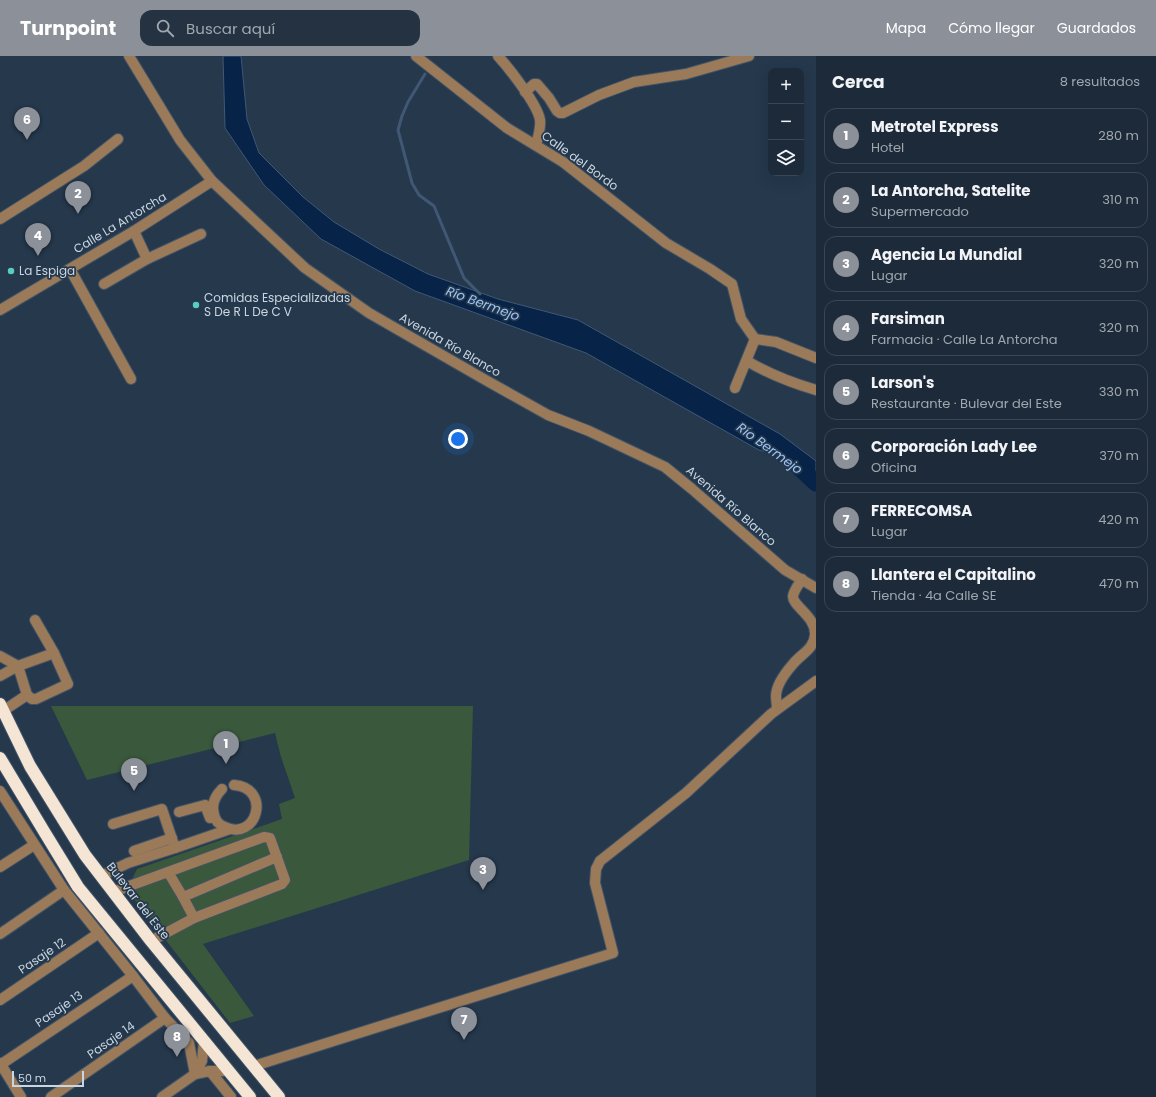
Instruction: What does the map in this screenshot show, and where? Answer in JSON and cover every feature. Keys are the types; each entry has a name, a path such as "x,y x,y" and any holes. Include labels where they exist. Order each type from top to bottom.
{"highway":[{"name":"Bulevar del Este","path":"1,708 30,766 85,856 151,941 279,1097"},
{"path":"0,758 78,887 250,1097"}],"street":[{"name":"Avenida Río Blanco","path":"129,56 180,140 212,181 305,268 369,313 548,415 589,431 665,467 786,570 816,588"},
{"name":"Calle del Bordo","path":"416,56 507,128 563,162 666,243 732,284 742,319 755,339"},
{"path":"498,56 511,70 535,108 540,119 540,127 536,145"},
{"path":"525,92 534,84 537,84 549,98 557,111 563,113 599,95 634,82 686,74 749,56"},
{"path":"0,220 84,166 118,139"},
{"name":"Calle La Antorcha","path":"0,310 134,231 212,181"},
{"path":"134,231 148,259"},
{"path":"104,284 148,259 201,234"},
{"path":"70,269 131,379"},
{"path":"735,388 755,339 776,342 816,358"},
{"path":"747,361 764,371 792,383 816,390"},
{"path":"777,709 776,695 778,687 793,664 814,643 815,633 812,622 794,602 793,596 802,579"},
{"path":"0,656 18,666 27,695 32,699 36,699 68,684 54,653 35,620"},
{"path":"0,676 18,666 54,653"},
{"path":"254,1066 613,953 595,883 596,869 600,861 686,793 777,709 816,681"},
{"path":"1,708 27,695"},
{"path":"222,789 217,794 212,808 217,822 230,829 237,830 244,828 255,818 257,804 250,791 244,787 234,785"},
{"path":"1,797 64,890 166,1018 189,1043 195,1074"},
{"path":"179,812 206,805 216,834"},
{"path":"113,824 162,809 175,848"},
{"path":"101,876 128,863 230,829"},
{"path":"113,892 264,837 270,838 285,880 282,884 194,918 151,941"},
{"path":"134,851 172,838"},
{"path":"0,867 34,844"},
{"path":"183,897 277,857"},
{"path":"168,872 194,918"},
{"path":"0,934 64,890"},
{"name":"Pasaje 12","path":"0,1000 99,933"},
{"name":"Pasaje 13","path":"0,1064 133,976"},
{"name":"Pasaje 14","path":"51,1097 166,1018"},
{"path":"195,1074 202,1061 204,1041"},
{"path":"0,1064 21,1097"},
{"path":"162,1097 195,1074 228,1070"},
{"path":"210,1071 231,1097"}],"green space":[{"path":"51,706 473,706 469,860 203,944 254,1016 230,1023 127,890 137,869 282,819 279,804 295,798 281,757 275,733 87,780"}],"water":[{"path":"223,56 241,56 247,119 259,153 303,197 334,222 379,249 428,274 498,299 578,320 780,434 816,461 816,483 789,458 759,450 586,353 415,291 321,239 264,185 225,128"}],"waterway":[{"path":"425,74 408,102 398,130 412,183 419,195 434,206 464,278 480,294"},
{"name":"Río Bermejo","path":"771,446 789,458 816,483"}],"place":[{"name":"Corporación Lady Lee","path":"27,140"},
{"name":"La Antorcha, Satelite","path":"78,214"},
{"name":"Farsiman","path":"38,256"},
{"name":"La Espiga","path":"11,271"},
{"name":"Comidas Especializadas S De R L De C V","path":"196,305"},
{"name":"Metrotel Express","path":"226,764"},
{"name":"Larson's","path":"134,791"},
{"name":"Agencia La Mundial","path":"483,890"},
{"name":"FERRECOMSA","path":"464,1040"},
{"name":"Llantera el Capitalino","path":"177,1057"}]}
